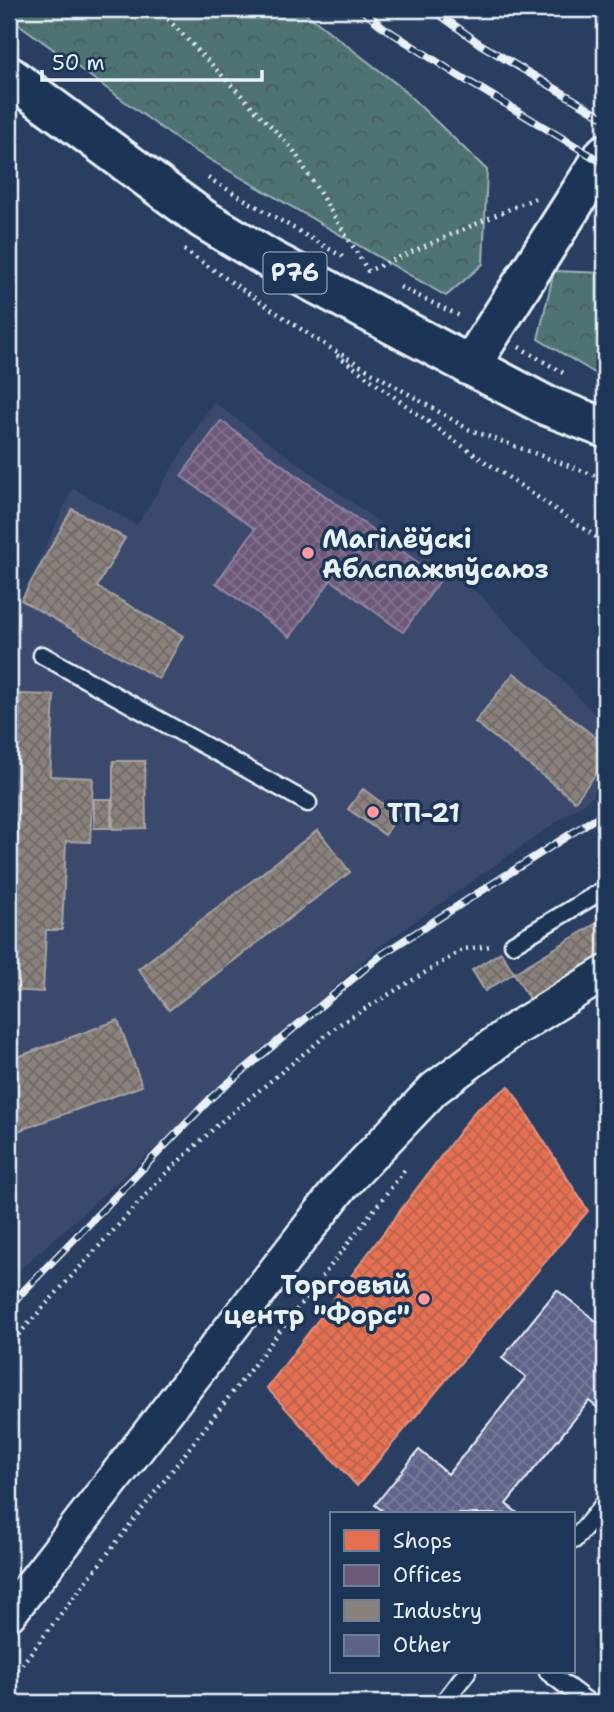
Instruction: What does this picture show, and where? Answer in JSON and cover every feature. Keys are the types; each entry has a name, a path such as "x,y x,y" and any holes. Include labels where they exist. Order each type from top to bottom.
{"main road":[{"name":"Р76","path":"9,76 203,219 271,260 545,405 605,428"},
{"path":"470,366 605,155"}],"street":[{"path":"9,1614 339,1189 435,1089 512,1031 605,973"}],"lane":[{"path":"42,655 308,803"},
{"path":"513,944 605,889"},
{"path":"576,1538 605,1503"},
{"path":"443,1703 465,1674"},
{"path":"551,1674 589,1703"}],"path":[{"path":"158,9 292,148 368,271"},
{"path":"204,176 344,257"},
{"path":"368,271 543,194"},
{"path":"356,264 380,277"},
{"path":"393,283 493,332 573,379"},
{"path":"317,341 449,437 605,543"},
{"path":"9,1345 162,1177 223,1120 340,1024 464,949 513,944"},
{"path":"9,1681 410,1163"}],"shaded area":[{"path":"213,402 479,594 605,725 605,788 380,946 18,1271 9,1270 9,675 21,600 73,488 137,525"}],"green space":[{"path":"9,9 300,9 398,85 487,170 483,264 446,296 183,144 9,17"},
{"path":"554,271 605,273 605,379 538,339"}],"building: Shops":[{"name":"Торговый центр \"Форс\"","path":"509,1086 588,1211 357,1486 267,1388 475,1111"}],"building: Offices":[{"path":"221,421 441,579 403,632 331,580 290,637 216,583 255,529 181,476"}],"building: Industry":[{"path":"72,509 125,538 97,587 183,636 159,679 21,600"},
{"path":"514,673 605,745 605,762 575,801 475,722"},
{"path":"20,694 54,695 50,776 93,778 90,842 66,841 62,930 46,930 43,992 9,990"},
{"path":"113,761 145,761 146,828 113,829"},
{"name":"ТП-21","path":"363,789 398,815 385,835 348,809"},
{"path":"94,799 111,799 111,828 94,828"},
{"path":"318,830 350,872 169,1010 138,969"},
{"path":"605,918 605,954 530,1000 514,973"},
{"path":"501,952 514,973 485,991 472,970"},
{"path":"118,1020 142,1086 9,1134 9,1060"}],"building: Other":[{"path":"557,1290 605,1328 605,1414 589,1401 506,1504 516,1512 384,1512 375,1505 419,1450 448,1474 526,1377 502,1358"}],"railway":[{"path":"361,9 383,27 456,74 605,164"},
{"path":"432,9 480,44 605,118"},
{"path":"9,1306 213,1096 381,955 605,812"}],"place":[{"name":"Магілёўскі Аблспажыўсаюз","path":"308,553"},
{"name":"ТП-21","path":"373,812"},
{"name":"Торговый центр \"Форс\"","path":"424,1299"}]}
